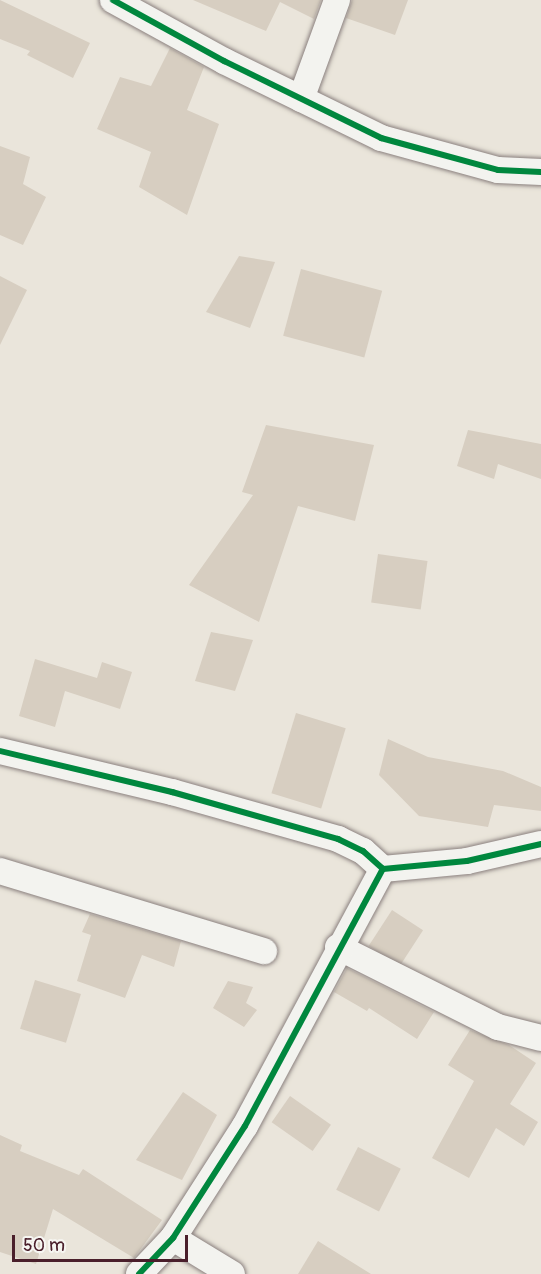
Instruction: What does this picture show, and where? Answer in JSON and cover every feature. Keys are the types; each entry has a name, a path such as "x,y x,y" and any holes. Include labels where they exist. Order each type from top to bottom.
{"street":[{"path":"112,0 301,99 381,138 498,170 541,172"},
{"path":"301,99 337,0"},
{"path":"0,751 171,792 338,839 363,851 383,869 467,861 541,844"},
{"path":"139,1274 172,1238 244,1126 338,947 383,869"},
{"path":"0,871 264,951"},
{"path":"338,947 498,1027 541,1038"},
{"path":"172,1238 232,1274"}],"building":[{"path":"0,0 90,43 73,78 27,55 30,51 0,39"},
{"path":"193,0 321,0 314,19 280,2 266,31"},
{"path":"352,0 408,0 395,35 346,18"},
{"path":"170,48 204,67 187,110 219,124 187,215 139,187 151,152 97,129 120,77 151,86"},
{"path":"0,146 30,157 23,184 46,197 23,245 0,235"},
{"path":"239,256 275,262 250,328 206,312"},
{"path":"301,269 382,291 364,357 283,336"},
{"path":"0,276 27,290 0,345"},
{"path":"266,425 374,445 355,521 298,506 259,622 189,585 253,495 242,492"},
{"path":"468,430 541,444 541,479 498,464 494,479 457,466"},
{"path":"378,554 428,561 421,609 371,603"},
{"path":"211,632 253,640 235,691 195,681"},
{"path":"35,659 97,678 102,662 132,672 120,709 65,691 55,727 19,716"},
{"path":"296,713 346,728 321,809 271,793"},
{"path":"388,739 428,757 503,771 541,787 541,811 494,805 488,827 419,816 379,775"},
{"path":"392,910 423,930 400,966 369,946"},
{"path":"90,914 181,941 174,967 142,955 125,998 77,981 91,935 82,932"},
{"path":"347,968 434,1012 417,1039 369,1008 367,1011 334,992"},
{"path":"35,980 81,994 66,1043 20,1029"},
{"path":"228,981 253,987 246,1003 257,1010 244,1027 213,1008"},
{"path":"470,1030 509,1045 536,1063 510,1104 538,1122 524,1146 496,1128 469,1178 432,1158 474,1081 448,1065"},
{"path":"183,1092 217,1115 182,1180 136,1160"},
{"path":"290,1096 331,1125 313,1151 272,1122"},
{"path":"0,1135 22,1145 20,1151 79,1175 83,1169 162,1220 134,1258 53,1209 36,1264 0,1252"},
{"path":"358,1147 401,1169 379,1212 336,1190"},
{"path":"318,1241 371,1274 298,1274"}],"cycle path":[{"path":"113,0 224,61 381,138 498,170 541,172"},
{"path":"0,751 172,792 338,839 363,851 383,869 467,861 541,844"},
{"path":"139,1274 173,1238 245,1126 383,869"}]}
